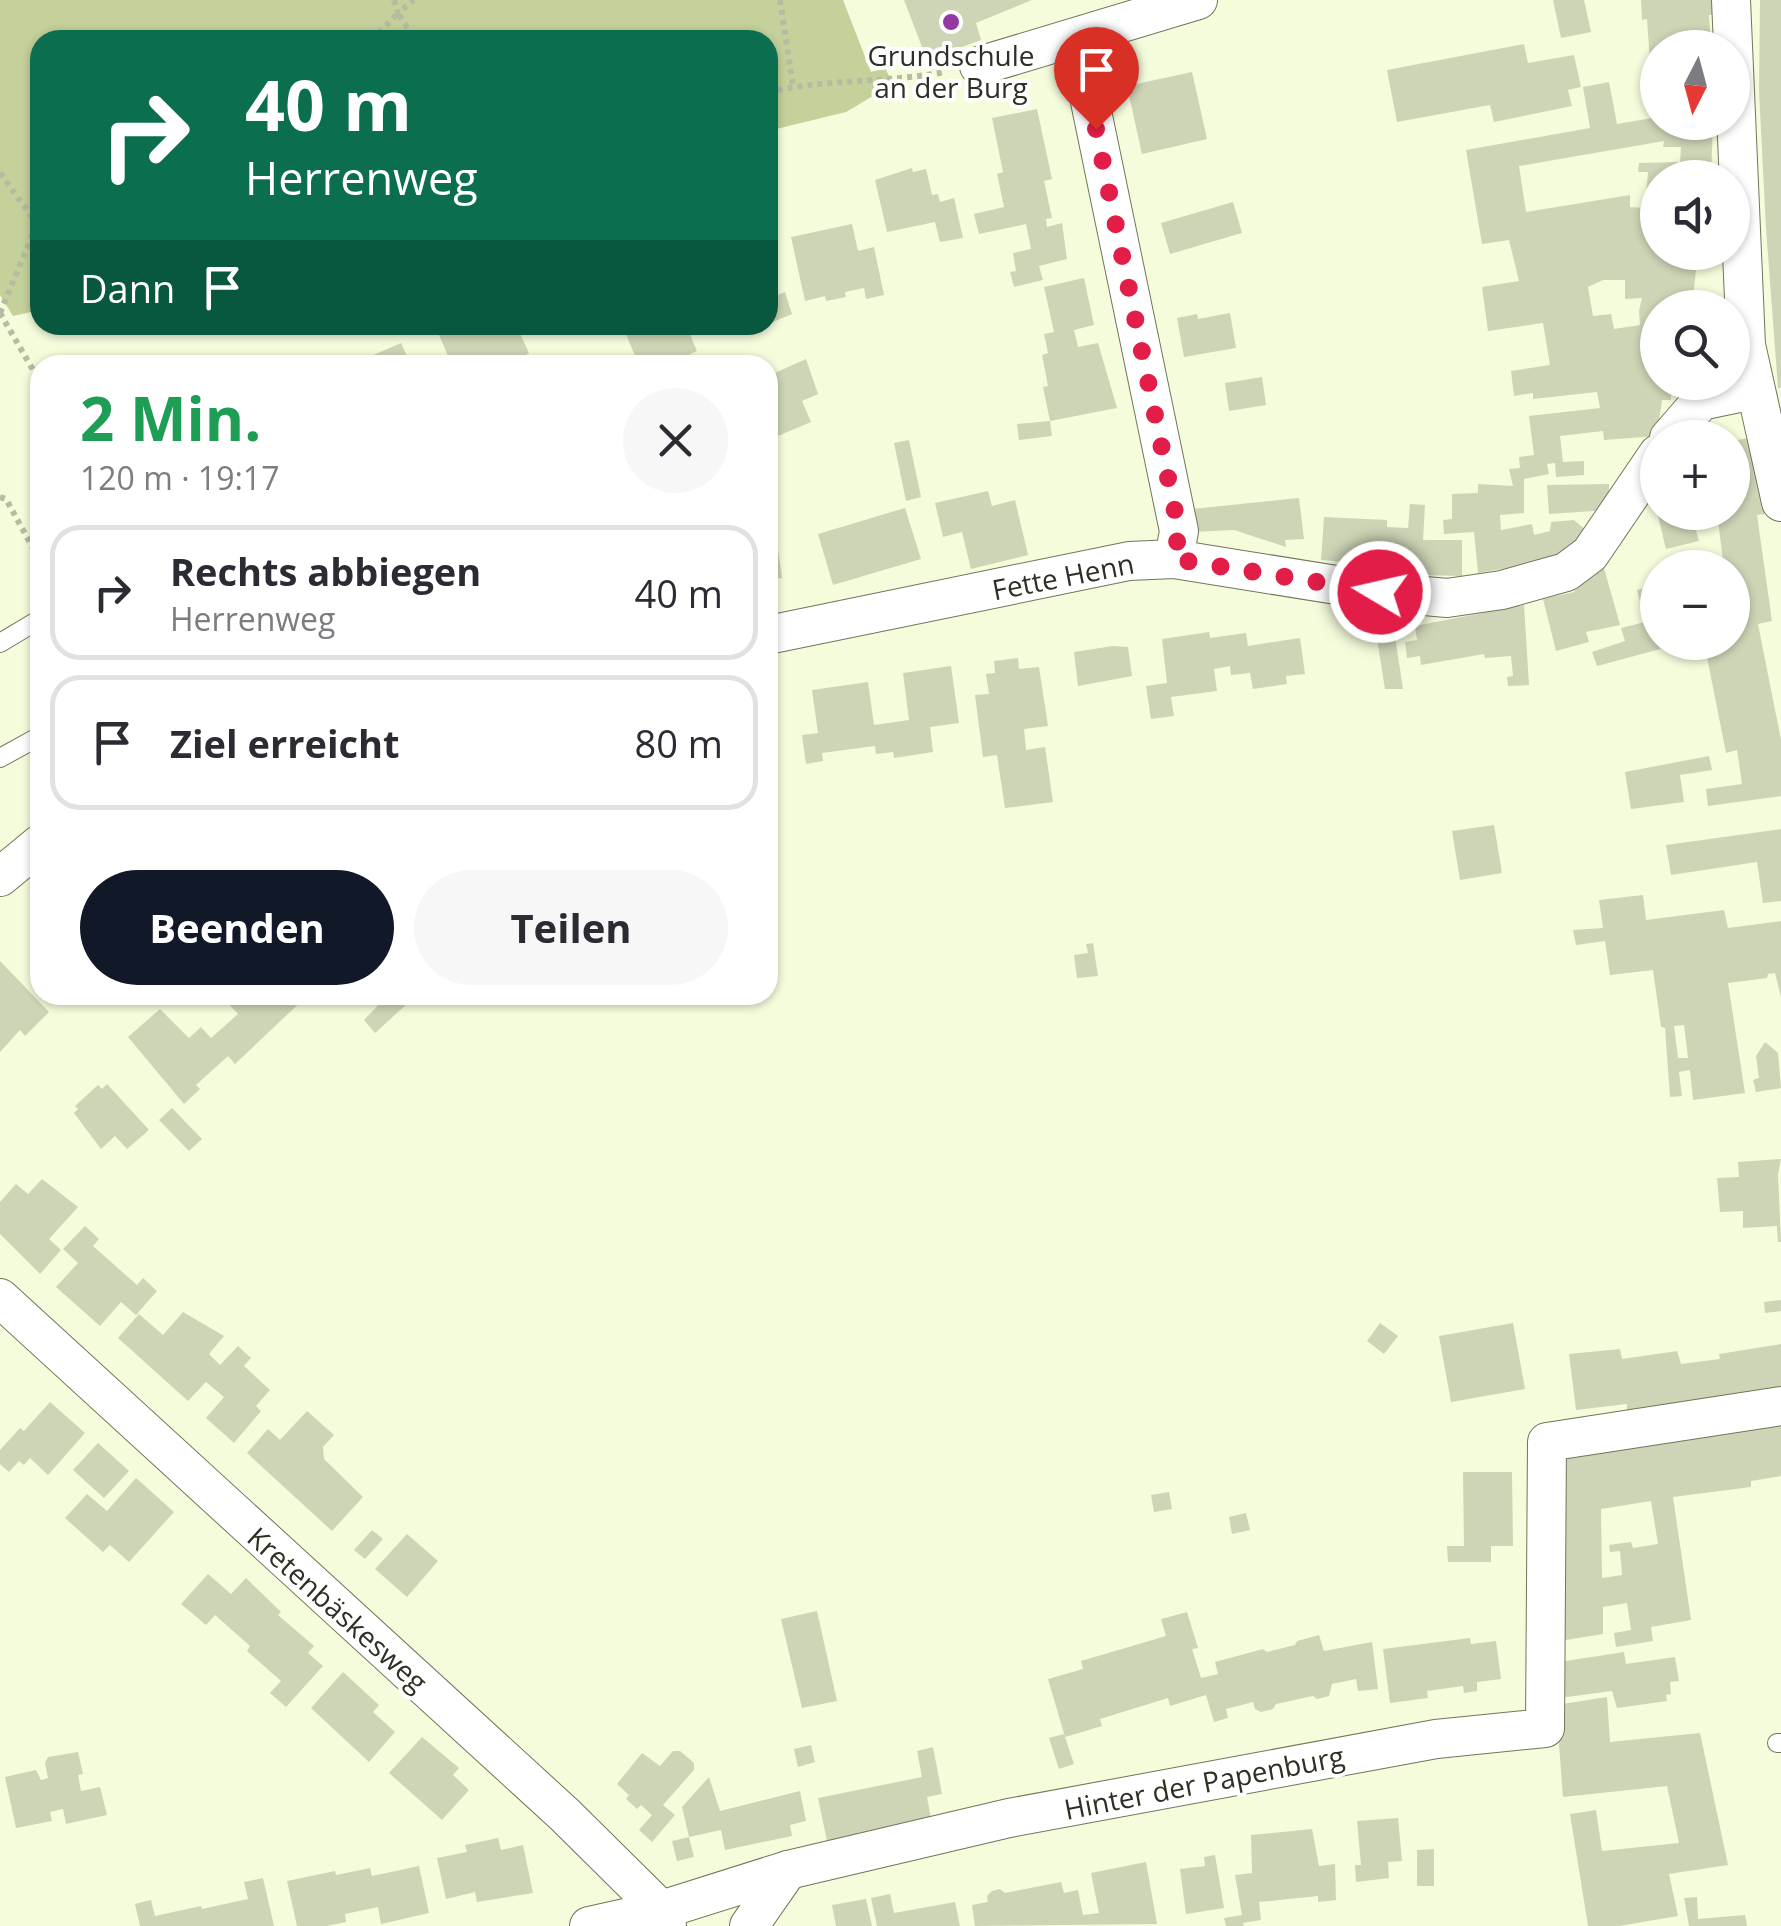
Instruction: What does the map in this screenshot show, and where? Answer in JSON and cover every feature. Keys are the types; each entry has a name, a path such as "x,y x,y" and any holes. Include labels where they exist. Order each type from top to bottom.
{"street":[{"path":"979,66 1198,0"},
{"path":"1730,0 1746,345 1781,502"},
{"path":"1088,92 1179,531 1174,559"},
{"path":"1684,420 1701,402 1754,390"},
{"name":"Fette Henn","path":"778,632 1129,561 1174,559 1380,592 1448,598 1502,590 1566,572 1590,554 1640,480"},
{"path":"0,877 30,852"},
{"name":"Kretenbäskesweg","path":"0,1298 551,1802 664,1918"},
{"name":"Hinter der Papenburg","path":"589,1926 664,1918 788,1870 1009,1818 1436,1739 1545,1728 1547,1442 1781,1406"},
{"path":"749,1926 788,1870"}],"lane":[{"path":"0,644 30,626"},
{"path":"0,758 30,742"}],"path":[{"path":"394,0 409,30"},
{"path":"382,30 414,0"},
{"path":"780,0 793,86"},
{"path":"778,90 918,77 979,66"},
{"path":"0,173 30,212"},
{"path":"30,245 0,313 30,365"},
{"path":"0,497 6,500 30,539"}],"green space":[{"path":"0,0 843,0 871,72 885,68 893,84 846,112 778,129 778,30 30,30 30,312 13,316 0,295"}],"building":[{"path":"904,0 1032,0 976,23 981,40 927,60"},
{"path":"1553,0 1584,0 1591,32 1561,38"},
{"path":"1641,0 1713,0 1710,30 1648,30 1647,19 1642,20"},
{"path":"1760,0 1781,0 1781,388 1766,229 1759,91"},
{"path":"1524,44 1528,63 1574,55 1581,87 1568,90 1572,106 1494,122 1490,105 1397,122 1387,70"},
{"path":"1192,72 1207,139 1142,154 1127,86"},
{"path":"1609,82 1617,124 1640,120 1640,140 1712,140 1712,160 1680,160 1681,147 1663,147 1664,141 1519,166 1526,212 1630,195 1630,207 1640,208 1640,270 1696,270 1694,290 1640,290 1640,298 1625,299 1625,280 1603,280 1588,287 1593,316 1611,314 1614,329 1640,325 1640,400 1662,400 1659,420 1640,420 1640,437 1604,440 1603,431 1560,436 1563,462 1584,461 1584,475 1556,477 1555,463 1547,464 1549,474 1524,479 1524,513 1500,515 1501,530 1532,524 1534,535 1550,531 1551,522 1574,520 1587,531 1568,550 1538,563 1478,573 1474,532 1444,534 1443,520 1452,519 1452,494 1478,493 1478,484 1513,486 1509,469 1520,468 1519,457 1534,455 1529,416 1600,408 1597,392 1533,399 1533,393 1514,396 1511,371 1550,365 1543,323 1488,331 1482,287 1519,281 1509,240 1482,244 1466,150 1590,128 1583,87"},
{"path":"1037,109 1052,179 1044,181 1052,218 1046,219 1047,227 1062,223 1067,259 1039,266 1043,280 1014,287 1010,272 1016,271 1013,253 1031,249 1026,224 979,234 974,214 1004,207 997,174 1003,172 992,118"},
{"path":"912,168 913,172 926,169 932,195 938,194 940,202 954,198 963,238 940,242 935,222 887,232 875,180"},
{"path":"1233,202 1242,233 1170,254 1161,223"},
{"path":"852,224 858,251 874,247 884,295 866,299 864,288 845,292 846,297 826,301 825,296 805,301 791,237"},
{"path":"1084,278 1094,325 1074,330 1078,347 1098,343 1117,408 1050,421 1042,355 1048,353 1044,334 1054,332 1044,287"},
{"path":"785,292 792,314 778,320 778,295"},
{"path":"1230,313 1236,348 1184,357 1177,318"},
{"path":"439,335 521,335 529,353 526,355 448,355"},
{"path":"626,335 690,335 697,351 689,355 635,355"},
{"path":"401,343 406,355 373,355"},
{"path":"806,359 818,394 802,401 811,422 778,436 778,372"},
{"path":"1262,377 1266,405 1229,411 1225,383"},
{"path":"1050,421 1052,436 1019,440 1017,424"},
{"path":"1753,437 1766,514 1757,515 1772,621 1758,624 1781,740 1781,796 1708,806 1706,789 1742,784 1737,750 1726,753 1708,660 1750,660 1750,550 1722,550 1719,530 1750,530"},
{"path":"909,440 921,497 906,501 894,443"},
{"path":"1609,484 1609,510 1549,514 1547,485"},
{"path":"988,491 992,506 1015,500 1028,555 971,569 962,532 943,537 935,503"},
{"path":"1299,498 1304,539 1285,540 1286,547 1234,530 1192,532 1192,509"},
{"path":"1410,504 1425,505 1423,540 1462,540 1462,576 1385,574 1385,565 1321,560 1324,517 1387,520 1387,527 1408,528"},
{"path":"905,508 921,559 833,585 818,534"},
{"path":"1661,530 1696,530 1699,541 1666,549"},
{"path":"1602,561 1620,625 1586,632 1589,642 1556,651 1543,599 1574,592"},
{"path":"1524,605 1529,685 1508,686 1507,677 1513,676 1511,656 1485,658 1484,654 1421,665 1420,656 1407,658 1405,642 1417,640 1415,626"},
{"path":"1640,623 1640,654 1597,666 1592,652 1625,641 1621,628"},
{"path":"1394,630 1403,689 1385,689 1376,632"},
{"path":"1209,632 1210,638 1246,633 1248,646 1300,638 1305,674 1286,676 1287,684 1253,689 1250,673 1231,675 1230,666 1214,669 1217,691 1171,697 1174,716 1151,719 1146,686 1167,683 1162,639"},
{"path":"1128,647 1132,676 1078,686 1074,652"},
{"path":"1018,658 1019,669 1039,667 1048,726 1024,729 1026,750 1045,747 1053,802 1005,808 997,755 983,757 975,695 989,694 986,674 995,673 994,661"},
{"path":"951,666 959,723 930,727 933,752 894,758 893,752 876,754 875,746 822,753 823,761 806,764 802,735 818,733 812,690 868,682 874,725 909,720 903,673"},
{"path":"1709,756 1712,770 1680,775 1684,802 1631,809 1625,772"},
{"path":"1494,825 1502,873 1460,880 1452,831"},
{"path":"1781,829 1781,901 1763,903 1757,862 1671,875 1666,845"},
{"path":"1643,895 1646,920 1724,910 1728,928 1781,921 1781,997 1775,973 1767,978 1728,983 1745,1093 1693,1100 1690,1070 1679,1072 1682,1096 1670,1097 1665,1028 1661,1027 1653,970 1610,975 1605,941 1576,945 1573,930 1603,928 1599,900","holes":["1684,1025 1688,1058 1678,1058 1674,1026"]},
{"path":"1093,943 1098,976 1077,978 1074,955 1088,953 1086,944"},
{"path":"0,961 30,992 30,1005 42,1005 49,1012 25,1036 20,1030 0,1052"},
{"path":"229,1005 297,1005 235,1064 228,1056 196,1085 200,1089 184,1104 128,1037 160,1009 189,1038 201,1027 211,1038 238,1014"},
{"path":"378,1005 406,1005 375,1033 364,1020"},
{"path":"1765,1042 1778,1053 1781,1088 1756,1092 1756,1056"},
{"path":"107,1084 149,1130 127,1149 115,1136 101,1149 74,1113 78,1109 75,1106 98,1085 102,1089"},
{"path":"172,1108 202,1139 189,1151 159,1120"},
{"path":"1781,1159 1778,1242 1777,1226 1743,1228 1743,1211 1720,1212 1717,1178 1739,1177 1738,1162"},
{"path":"42,1179 78,1207 49,1239 61,1250 40,1274 0,1234 0,1202 16,1184 28,1194"},
{"path":"85,1226 99,1239 93,1246 137,1285 143,1278 157,1291 136,1315 121,1302 100,1326 56,1287 78,1263 63,1249"},
{"path":"1781,1300 1781,1311 1765,1313 1764,1302"},
{"path":"183,1312 224,1336 209,1354 220,1365 238,1346 251,1358 244,1366 270,1390 256,1406 261,1411 234,1443 206,1418 224,1397 206,1382 188,1401 118,1338 139,1314 163,1335"},
{"path":"1380,1323 1398,1336 1384,1354 1367,1341"},
{"path":"1513,1323 1525,1389 1451,1402 1439,1336"},
{"path":"1781,1344 1781,1389 1627,1411 1627,1404 1576,1410 1569,1354 1620,1349 1622,1359 1677,1351 1681,1364"},
{"path":"50,1402 85,1433 48,1475 30,1458 24,1465 19,1461 9,1472 0,1464 0,1450"},
{"path":"307,1411 334,1435 323,1447 324,1459 363,1497 332,1531 247,1453 268,1429 280,1440"},
{"path":"1781,1425 1781,1476 1751,1481 1751,1487 1673,1497 1691,1620 1651,1627 1653,1641 1616,1647 1614,1633 1631,1630 1627,1603 1603,1607 1603,1634 1559,1641 1558,1458","holes":["1651,1501 1658,1544 1633,1548 1631,1542 1609,1545 1610,1552 1620,1551 1622,1575 1602,1578 1601,1509"]},
{"path":"98,1443 129,1471 104,1498 73,1470"},
{"path":"1463,1472 1512,1472 1513,1546 1491,1546 1491,1562 1448,1562 1447,1546 1464,1546"},
{"path":"136,1478 174,1512 129,1562 110,1545 103,1552 65,1518 87,1494 107,1511"},
{"path":"1169,1492 1172,1509 1154,1512 1151,1495"},
{"path":"1246,1513 1250,1530 1232,1534 1229,1517"},
{"path":"372,1530 383,1539 365,1559 354,1550"},
{"path":"407,1534 438,1561 407,1597 375,1569"},
{"path":"208,1574 231,1594 246,1578 281,1612 278,1615 314,1646 308,1653 323,1666 286,1707 270,1693 281,1681 247,1651 250,1646 215,1615 206,1625 181,1604"},
{"path":"817,1611 837,1701 802,1708 781,1619"},
{"path":"1187,1612 1198,1648 1192,1649 1201,1678 1218,1674 1215,1662 1295,1645 1319,1635 1324,1651 1372,1642 1378,1689 1358,1691 1356,1679 1332,1684 1329,1696 1276,1704 1261,1712 1253,1702 1226,1709 1228,1718 1214,1722 1206,1695 1170,1706 1168,1698 1100,1719 1102,1726 1065,1737 1048,1679 1083,1669 1081,1661 1166,1636 1161,1619"},
{"path":"1470,1638 1471,1644 1496,1641 1501,1679 1477,1682 1477,1691 1464,1693 1463,1686 1427,1691 1428,1698 1390,1703 1383,1649"},
{"path":"1624,1652 1626,1664 1675,1657 1679,1681 1670,1682 1667,1701 1617,1708 1612,1691 1559,1698 1559,1662"},
{"path":"343,1672 379,1705 373,1712 395,1732 369,1762 311,1708"},
{"path":"1607,1697 1610,1742 1700,1733 1728,1865 1669,1874 1678,1916 1619,1926 1588,1926 1570,1814 1596,1810 1602,1851 1679,1843 1667,1786 1563,1797 1556,1705"},
{"path":"1064,1734 1074,1764 1059,1769 1049,1738"},
{"path":"422,1737 459,1768 453,1775 469,1790 442,1820 389,1773"},
{"path":"811,1745 815,1762 798,1767 794,1749"},
{"path":"933,1747 942,1794 927,1797 932,1824 828,1846 818,1798 922,1777 917,1751"},
{"path":"673,1751 680,1751 694,1763 694,1770 663,1805 675,1815 652,1842 639,1830 652,1815 641,1805 637,1809 617,1784 642,1753 660,1766"},
{"path":"78,1752 83,1774 78,1775 81,1791 100,1787 107,1815 66,1824 63,1809 50,1812 52,1821 16,1828 5,1777 36,1770 41,1780 48,1778 48,1757"},
{"path":"709,1777 720,1811 800,1791 806,1821 790,1825 792,1836 725,1850 721,1830 689,1837 682,1807"},
{"path":"1398,1818 1402,1861 1388,1862 1389,1878 1356,1882 1355,1865 1361,1865 1357,1821"},
{"path":"1312,1829 1319,1866 1335,1864 1336,1900 1318,1902 1318,1896 1259,1902 1261,1920 1243,1923 1244,1926 1226,1926 1224,1918 1242,1915 1235,1875 1252,1873 1251,1835"},
{"path":"689,1837 694,1857 677,1861 672,1841"},
{"path":"498,1838 501,1850 523,1845 533,1893 477,1902 475,1892 446,1899 437,1858 467,1852 465,1845"},
{"path":"1434,1849 1434,1886 1417,1886 1417,1850"},
{"path":"1215,1855 1224,1908 1186,1914 1180,1869 1205,1866 1204,1857"},
{"path":"1146,1862 1157,1924 975,1926 972,1905 988,1902 992,1891 1000,1889 1005,1893 1061,1882 1064,1893 1078,1890 1083,1915 1099,1913 1091,1873"},
{"path":"419,1866 429,1913 381,1924 378,1907 345,1914 346,1922 297,1926 287,1881 370,1868 372,1876"},
{"path":"263,1878 274,1926 140,1926 135,1904 151,1900 155,1916 201,1906 202,1909 248,1899 244,1882"},
{"path":"890,1894 894,1913 955,1902 960,1926 877,1926 871,1898"},
{"path":"1697,1897 1698,1919 1745,1915 1747,1926 1689,1926 1684,1898"},
{"path":"866,1899 872,1926 836,1926 832,1905"}],"place":[{"name":"Grundschule an der Burg","path":"951,22"}],"route":[{"path":"1096,129 1179,531 1174,559 1380,592"}]}
